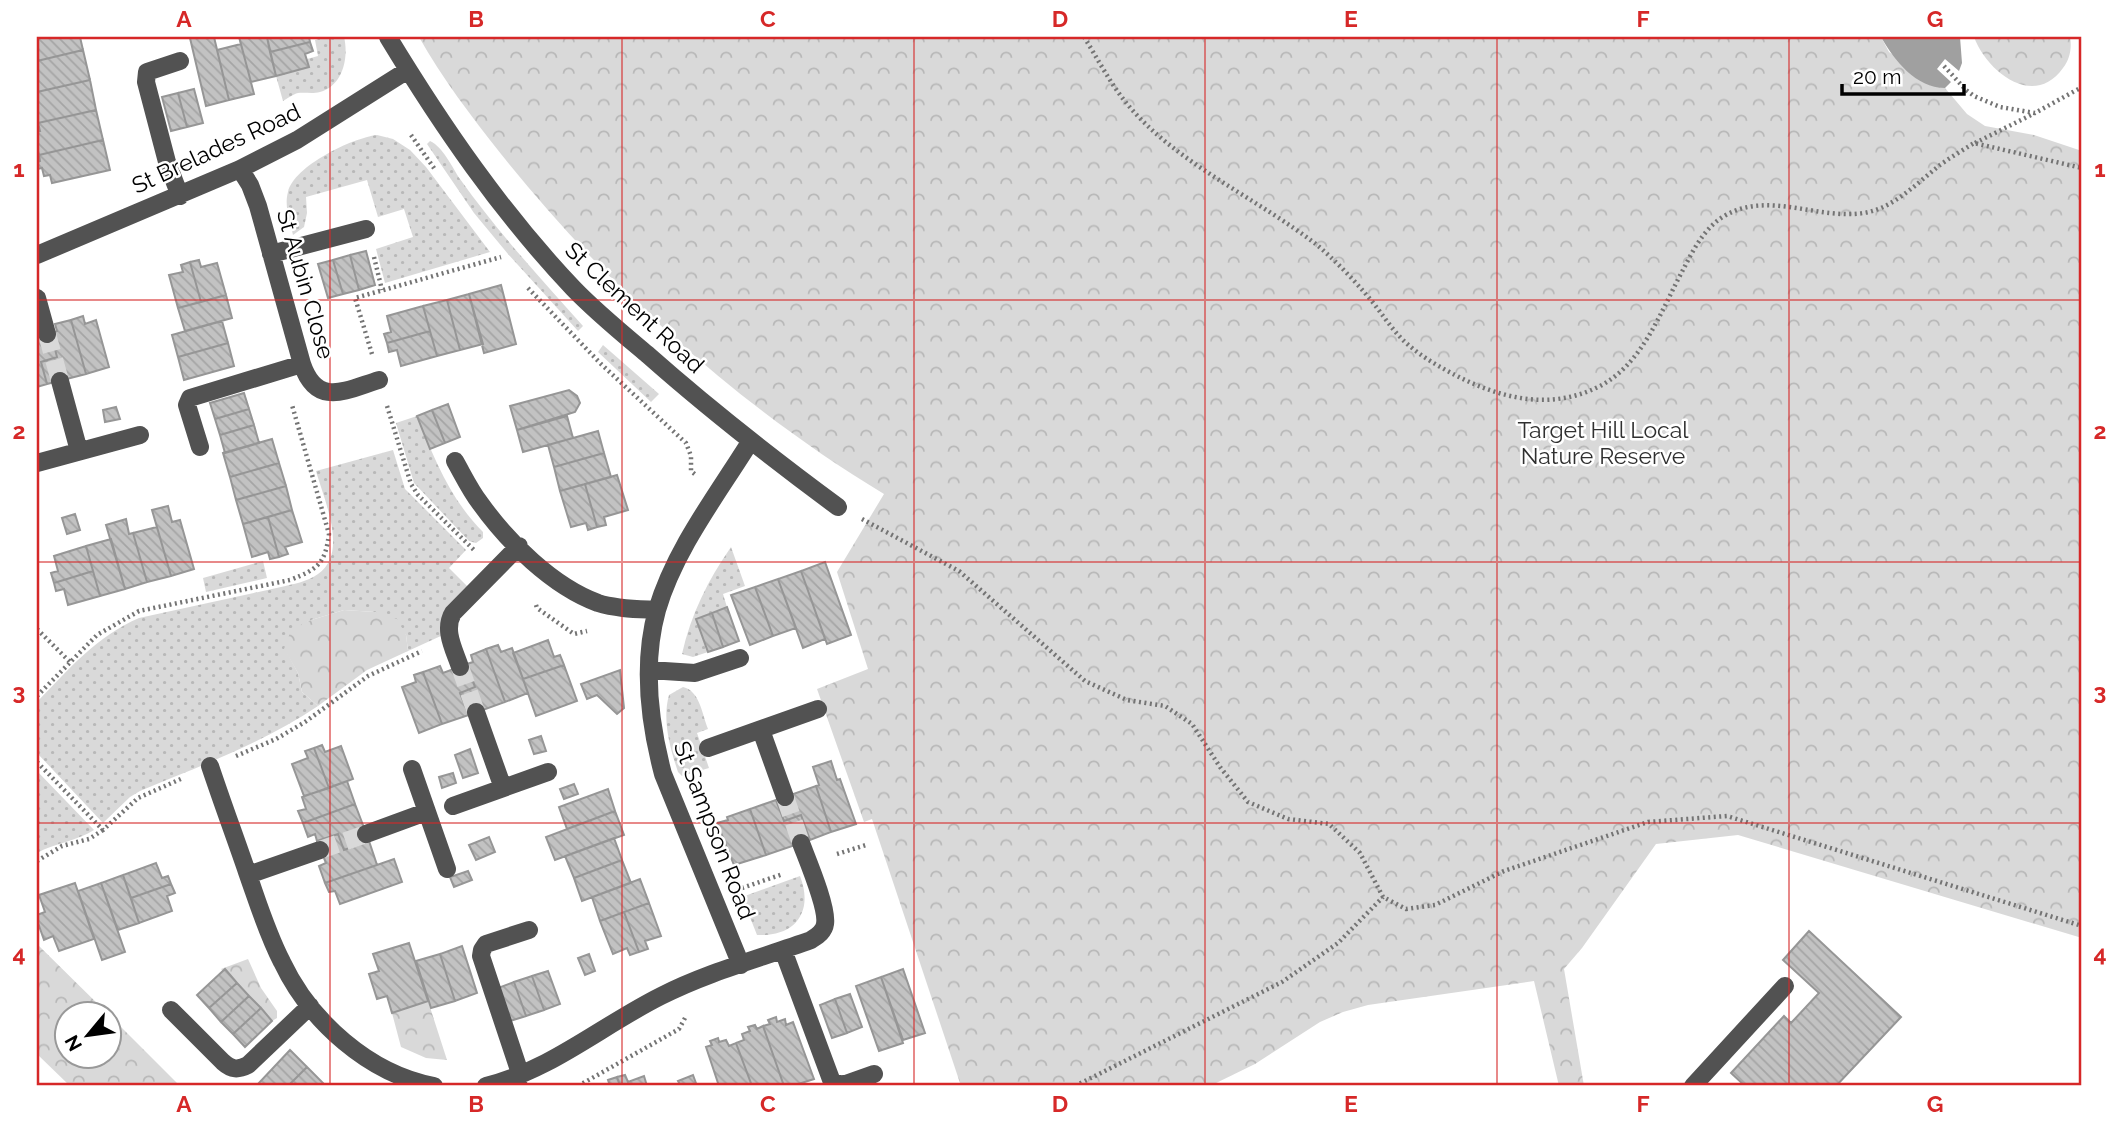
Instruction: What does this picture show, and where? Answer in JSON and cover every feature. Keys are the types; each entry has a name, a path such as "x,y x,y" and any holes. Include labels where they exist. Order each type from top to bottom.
{"street":[{"name":"St Clement Road","path":"388,37 448,132 505,210 574,290 750,442 838,507"},
{"path":"180,61 146,72 146,82 167,162 180,196"},
{"name":"St Brelades Road","path":"37,255 240,169 297,140 408,70"},
{"name":"St Aubin Close","path":"240,169 258,206 302,364 311,384 332,394 379,380"},
{"path":"271,254 366,229"},
{"path":"37,298 47,334"},
{"path":"200,447 187,405 190,398 302,364"},
{"path":"60,381 79,451"},
{"path":"37,463 140,435"},
{"name":"St Sampson Road","path":"741,965 663,774 651,717 649,670 657,610 683,551 750,442"},
{"path":"455,461 496,524 555,578 590,599 627,609 657,610"},
{"path":"460,667 448,621 519,546"},
{"path":"649,670 695,673 740,658"},
{"path":"708,748 818,709"},
{"path":"476,712 503,788"},
{"path":"761,730 785,797"},
{"path":"210,766 265,925 282,964 310,1006 340,1038 379,1066 412,1082 434,1086"},
{"path":"412,769 447,869"},
{"path":"453,806 548,772"},
{"path":"366,834 426,812"},
{"path":"486,1086 515,1081 663,995 697,980 811,940 822,932 825,923 824,910 801,843"},
{"path":"248,874 320,850"},
{"path":"515,1081 481,956 486,944 529,930"},
{"path":"783,950 832,1082 843,1085 874,1074"},
{"path":"1693,1086 1785,986"},
{"path":"171,1010 230,1068 240,1069 248,1065 310,1006"}],"path":[{"path":"1084,37 1120,94 1146,123 1172,146 1329,255 1414,349 1482,389 1534,400 1568,397 1598,387 1622,371 1639,351 1692,251 1725,215 1739,209 1773,205 1847,214 1871,211 1900,197 1941,164 1974,143 2082,87"},
{"path":"1944,66 1974,96 2000,107 2035,113"},
{"path":"1974,143 2082,168"},
{"path":"494,571 418,495 411,484 355,298 501,257"},
{"path":"37,696 97,635 139,611 290,580 321,564 327,550 329,534 288,392 311,384"},
{"path":"838,507 959,571 1085,681 1127,701 1165,706 1192,724 1248,803 1288,819 1329,824 1360,853 1383,897 1406,909 1435,905 1504,871 1648,822 1727,816 2082,926"},
{"path":"37,629 70,662"},
{"path":"37,861 62,846 89,839 138,798 276,740 368,676 440,644 450,636"},
{"path":"37,762 103,830"},
{"path":"1076,1086 1282,982 1338,943 1383,897"}],"green space":[{"path":"344,37 345,62 339,77 328,89 317,93 298,93 283,101 276,76 309,67 307,59 318,56 315,40"},
{"name":"Target Hill Local Nature Reserve","path":"419,37 1881,37 1889,52 1941,88 1945,88 1967,114 1985,126 2034,135 2082,151 2082,938 1738,835 1656,844 1564,969 1584,1086 1559,1086 1534,981 1368,1005 1343,1012 1320,1022 1255,1064 1210,1086 961,1086 872,819 864,822 817,689 868,669 837,572 884,494 777,422 727,383 630,297 585,251 501,154 457,97"},
{"path":"1974,37 2070,37 2071,49 2065,65 2051,80 2039,85 2026,85 2012,81 2000,73 1980,50"},
{"path":"377,135 393,139 410,150 490,252 385,283 376,249 413,237 404,209 378,217 367,180 306,197 304,227 293,235 287,203 293,182 312,163 339,147"},
{"path":"430,141 443,152 460,179 504,236 583,326 578,331 474,213 427,144"},
{"path":"603,345 659,394 651,402 598,352"},
{"path":"417,416 452,492 483,532 483,538 476,543 469,541 414,483 396,423"},
{"path":"393,450 405,489 466,550 449,568 468,587 444,614 441,627 443,635 408,651 406,635 375,612 344,610 308,621 285,649 298,673 302,692 318,706 253,743 140,791 103,823 37,753 37,702 96,644 139,618 295,584 318,574 327,565 333,540 332,526 316,471"},
{"path":"731,547 745,586 723,594 727,607 696,619 708,652 693,657 682,654 701,598"},
{"path":"263,561 267,578 206,592 203,578"},
{"path":"344,610 375,612 397,619 406,635 408,651 367,670 318,706 302,692 298,673 284,649 291,630 308,621"},
{"path":"683,687 693,693 702,710 708,729 697,733 709,768 682,776 672,753 666,714 669,695"},
{"path":"37,771 94,830 37,853"},
{"path":"800,876 805,901 798,920 782,932 757,935 742,897"},
{"path":"37,944 94,1000 52,1000 52,1069 37,1054"},
{"path":"248,959 261,988 277,1011 277,1018 272,1021 225,970 221,969"},
{"path":"428,1001 447,1060 426,1058 401,1047 392,1013"},
{"path":"122,1028 180,1086 70,1086 54,1070 122,1070"}],"shaded area":[{"path":"1881,37 1960,37 1962,63 1959,71 1945,59 1937,69 1951,82 1945,88 1934,87 1907,71 1892,55"}],"building":[{"path":"37,37 80,37 83,50 37,61"},
{"path":"214,37 229,100 206,106 190,38"},
{"path":"239,37 267,37 276,76 251,82"},
{"path":"267,37 309,37 310,42 270,52"},
{"path":"310,42 313,51 305,54 309,67 276,76 270,52"},
{"path":"241,44 254,94 229,100 217,50"},
{"path":"83,50 90,80 37,92 37,61"},
{"path":"90,80 96,110 38,123 37,92"},
{"path":"194,89 203,123 187,127 178,93"},
{"path":"178,93 187,127 171,131 162,97"},
{"path":"96,110 103,140 39,155 38,123"},
{"path":"103,140 110,170 52,183 50,175 44,176 42,168 37,169 39,155"},
{"path":"366,251 375,285 359,290 350,255"},
{"path":"350,255 359,290 343,294 333,260"},
{"path":"199,260 201,267 217,263 226,295 201,302 190,262"},
{"path":"333,260 343,294 328,298 318,264"},
{"path":"190,262 201,302 178,308 169,275 183,272 181,265"},
{"path":"501,285 516,344 484,353 469,294"},
{"path":"469,294 483,344 460,350 447,300"},
{"path":"226,295 232,318 185,331 178,308"},
{"path":"447,300 460,350 437,356 423,306"},
{"path":"423,306 430,331 387,343 384,334 391,332 387,316"},
{"path":"83,316 85,324 96,320 109,367 86,374 71,320"},
{"path":"71,320 86,374 47,384 41,362 57,357 51,333 57,331 55,324"},
{"path":"222,321 228,343 178,357 172,335"},
{"path":"430,331 437,356 401,366 397,350 389,352 387,343"},
{"path":"51,333 57,357 41,362 47,384 37,387 37,337"},
{"path":"228,343 234,366 184,380 178,357"},
{"path":"569,390 577,396 580,403 575,412 517,430 510,406"},
{"path":"244,393 249,409 215,419 210,403"},
{"path":"448,404 460,437 445,443 432,410"},
{"path":"116,407 120,419 105,422 103,410"},
{"path":"249,409 254,425 220,435 215,419"},
{"path":"432,410 445,443 430,449 417,416"},
{"path":"567,416 573,438 523,452 517,430"},
{"path":"254,425 259,443 225,453 220,435"},
{"path":"598,431 604,453 554,467 548,445"},
{"path":"272,439 279,463 230,477 223,453"},
{"path":"604,453 611,477 560,491 554,467"},
{"path":"279,463 286,486 236,500 230,477"},
{"path":"617,475 628,510 604,517 606,525 597,527 585,484"},
{"path":"585,484 597,527 588,530 586,523 571,527 560,491"},
{"path":"286,486 292,510 243,524 236,500"},
{"path":"168,506 172,522 180,520 194,569 171,576 152,510"},
{"path":"292,510 302,542 285,547 288,554 279,557 268,517"},
{"path":"75,514 80,530 67,534 62,518"},
{"path":"268,517 279,557 270,559 268,552 252,557 243,524"},
{"path":"126,519 129,534 133,533 147,582 125,589 106,525"},
{"path":"157,527 171,576 147,582 133,533"},
{"path":"111,539 125,589 100,596 86,546"},
{"path":"86,546 93,571 54,583 51,573 58,571 54,556"},
{"path":"825,562 851,635 827,644 801,571"},
{"path":"93,571 100,596 68,605 64,589 56,591 54,583"},
{"path":"801,571 825,639 803,648 778,579"},
{"path":"778,579 796,628 773,636 755,587"},
{"path":"755,587 773,636 750,645 731,595"},
{"path":"727,607 739,641 723,647 712,613"},
{"path":"712,613 723,647 708,652 696,619"},
{"path":"548,640 554,657 560,655 564,665 523,679 513,653"},
{"path":"498,645 501,652 512,648 528,693 505,702 486,649"},
{"path":"486,649 505,702 469,715 460,693 475,687 467,664 473,662 471,655"},
{"path":"467,664 475,687 460,693 469,715 442,724 423,672 440,666 443,673"},
{"path":"564,665 577,701 536,716 523,679"},
{"path":"620,670 624,708 617,714 597,695 587,699 581,684"},
{"path":"423,672 442,724 419,733 402,687 416,682 414,675"},
{"path":"541,736 546,751 534,754 529,740"},
{"path":"322,745 325,752 341,746 353,779 329,788 314,748"},
{"path":"314,748 329,788 304,796 292,764 308,758 305,751"},
{"path":"470,749 478,773 463,778 455,755"},
{"path":"831,761 856,824 831,832 816,786 819,785 813,767"},
{"path":"453,773 456,783 442,788 439,777"},
{"path":"347,781 355,804 303,823 298,811 306,809 302,797"},
{"path":"574,784 578,794 564,799 560,789"},
{"path":"816,786 831,832 810,840 801,815 784,821 776,800"},
{"path":"608,789 615,811 567,829 559,807"},
{"path":"776,800 784,821 801,815 810,840 766,855 750,809"},
{"path":"355,804 369,841 344,850 338,834 317,841 315,834 308,837 303,823"},
{"path":"750,809 766,855 734,865 717,823"},
{"path":"615,811 624,835 555,860 546,837"},
{"path":"338,834 344,850 369,841 377,865 325,883 319,866 326,863 317,841"},
{"path":"489,837 495,852 476,860 469,845"},
{"path":"614,838 622,860 574,878 565,856"},
{"path":"394,859 402,882 340,904 335,891 329,892 325,883"},
{"path":"622,860 631,883 582,901 574,878"},
{"path":"156,863 162,878 168,876 171,884 131,898 123,875"},
{"path":"468,871 472,880 454,887 450,877"},
{"path":"123,875 139,923 118,930 101,883"},
{"path":"640,879 649,903 600,921 592,897"},
{"path":"75,883 94,939 59,951 53,936 44,940 37,920 37,915 45,912 39,895"},
{"path":"101,883 125,952 102,960 78,891"},
{"path":"171,884 175,893 167,896 172,911 139,923 131,898"},
{"path":"649,903 661,936 645,941 648,949 639,952 624,912"},
{"path":"624,912 639,952 630,955 627,948 613,954 600,921"},
{"path":"1809,931 1901,1017 1836,1086 1745,1086 1731,1073 1784,1016 1791,1023 1819,993 1783,960"},
{"path":"409,943 428,1001 392,1013 387,996 377,999 369,974 379,971 373,954"},
{"path":"462,946 477,993 455,1001 440,954"},
{"path":"440,954 455,1001 431,1008 416,961"},
{"path":"589,954 595,971 585,975 578,958"},
{"path":"225,969 237,983 209,1008 197,995"},
{"path":"903,969 925,1033 903,1040 881,977"},
{"path":"548,971 560,1004 544,1010 532,976"},
{"path":"532,976 544,1010 526,1016 514,982"},
{"path":"881,977 903,1043 879,1051 856,986"},
{"path":"514,982 526,1016 510,1021 498,988"},
{"path":"237,983 249,996 221,1022 209,1008"},
{"path":"850,994 862,1027 847,1033 835,999"},
{"path":"249,996 261,1008 233,1034 221,1022"},
{"path":"835,999 847,1033 832,1038 820,1005"},
{"path":"261,1008 272,1021 245,1047 233,1034"},
{"path":"776,1017 777,1022 785,1019 786,1025 793,1022 814,1079 784,1086 763,1026 770,1024 768,1020"},
{"path":"755,1025 757,1029 763,1026 784,1086 752,1086 736,1043 744,1040 742,1034 750,1031 748,1027"},
{"path":"718,1038 719,1042 726,1040 729,1046 736,1043 752,1086 719,1086 706,1047 712,1045 710,1041"},
{"path":"290,1050 307,1067 288,1086 256,1086"},
{"path":"307,1067 324,1084 288,1086"},
{"path":"625,1075 628,1082 644,1076 647,1086 620,1086 617,1077"},
{"path":"693,1075 697,1086 681,1086 678,1081"},
{"path":"617,1077 620,1086 610,1086 608,1080"}],"tunnel":[{"path":"47,334 60,381"},
{"path":"460,667 476,712"},
{"path":"785,797 801,843"},
{"path":"320,850 366,834"}]}
